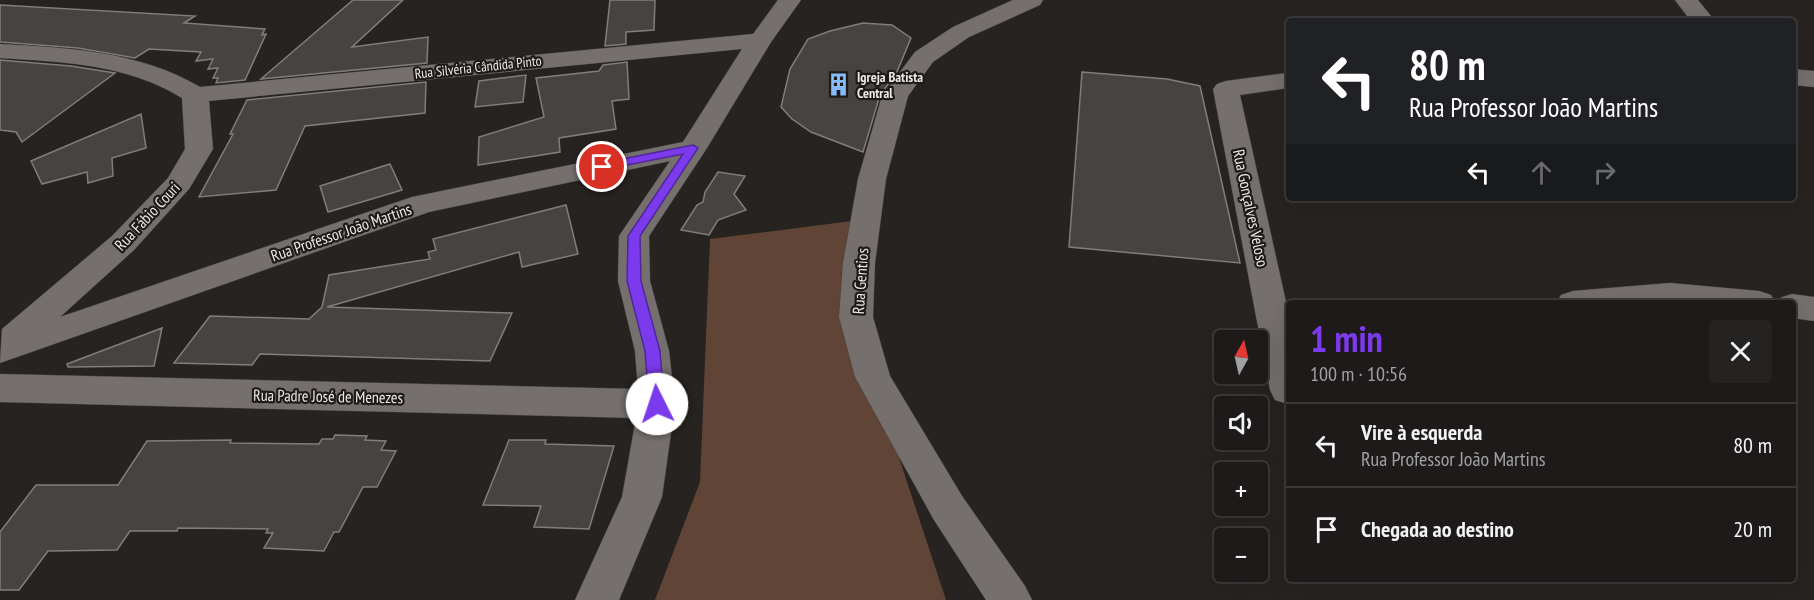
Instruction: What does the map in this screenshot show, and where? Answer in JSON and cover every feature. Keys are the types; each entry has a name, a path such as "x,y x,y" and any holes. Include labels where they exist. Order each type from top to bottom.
{"street":[{"path":"597,600 642,496 657,404 652,351 634,281 634,236 693,148 760,40 790,0"},
{"name":"Rua Gentios","path":"1010,600 948,508 873,377 856,317 859,263 872,179 895,96 924,57 961,32 1032,0"},
{"path":"1686,0 1701,18"},
{"name":"Rua Silvéria Cândida Pinto","path":"195,95 760,40"},
{"path":"0,51 112,61 176,81 195,95"},
{"path":"1796,77 1814,79"},
{"name":"Rua Gonçalves Veloso","path":"1286,81 1226,89 1286,380"},
{"name":"Rua Fábio Couri","path":"0,350 123,243 179,183 199,149 195,95"},
{"name":"Rua Professor João Martins","path":"0,350 422,204 693,148"},
{"path":"1605,300 1670,294 1729,300"},
{"path":"1796,307 1814,309"},
{"name":"Rua Padre José de Menezes","path":"0,388 657,404"}],"shaded area":[{"path":"860,220 856,327 946,600 655,600 700,482 710,239"}],"building":[{"path":"353,0 403,0 352,47 428,37 427,63 261,79"},
{"path":"610,0 655,0 654,30 626,32 626,44 605,46"},
{"path":"0,5 195,16 184,23 265,29 262,35 266,34 245,80 216,83 218,78 213,78 218,68 208,69 213,59 196,61 201,52 149,49 135,58 78,48 0,42"},
{"name":"Igreja Batista Central","path":"863,23 892,25 911,38 896,74 880,95 863,152 811,132 792,119 781,107 790,69 808,39"},
{"path":"0,60 71,66 115,73 22,142 16,132 0,130"},
{"path":"627,62 629,99 612,101 616,129 559,138 560,152 478,165 479,137 544,117 536,78 599,71 603,65"},
{"path":"1082,72 1167,79 1200,86 1240,263 1069,247"},
{"path":"526,75 523,102 475,107 479,81"},
{"path":"426,82 425,113 305,126 276,190 199,197 233,134 230,134 247,100"},
{"path":"141,114 146,148 112,158 113,176 88,183 87,172 42,184 31,161"},
{"path":"390,164 402,190 328,212 320,186"},
{"path":"718,172 745,176 734,194 746,210 718,220 709,235 681,230 697,205 703,202 705,192"},
{"path":"566,205 578,254 522,267 519,252 327,307 512,313 490,361 260,354 252,365 174,363 210,316 309,319 322,307 329,275 430,259 428,252 436,250 433,239"},
{"path":"162,328 154,366 68,367 67,364"},
{"path":"335,435 367,436 365,440 386,441 381,450 396,451 377,487 363,487 339,532 334,532 324,551 264,548 273,533 266,533 268,529 178,528 177,531 130,531 117,550 48,551 19,590 0,590 0,532 36,485 118,485 147,441 231,440 230,443 319,444 322,439 333,439"},
{"path":"509,440 546,440 545,444 614,446 589,529 534,527 541,506 483,505"}],"place":[{"name":"Igreja Batista Central","path":"839,85"}],"route":[{"path":"602,167 693,148 634,236 634,281 652,351 657,404"}]}
